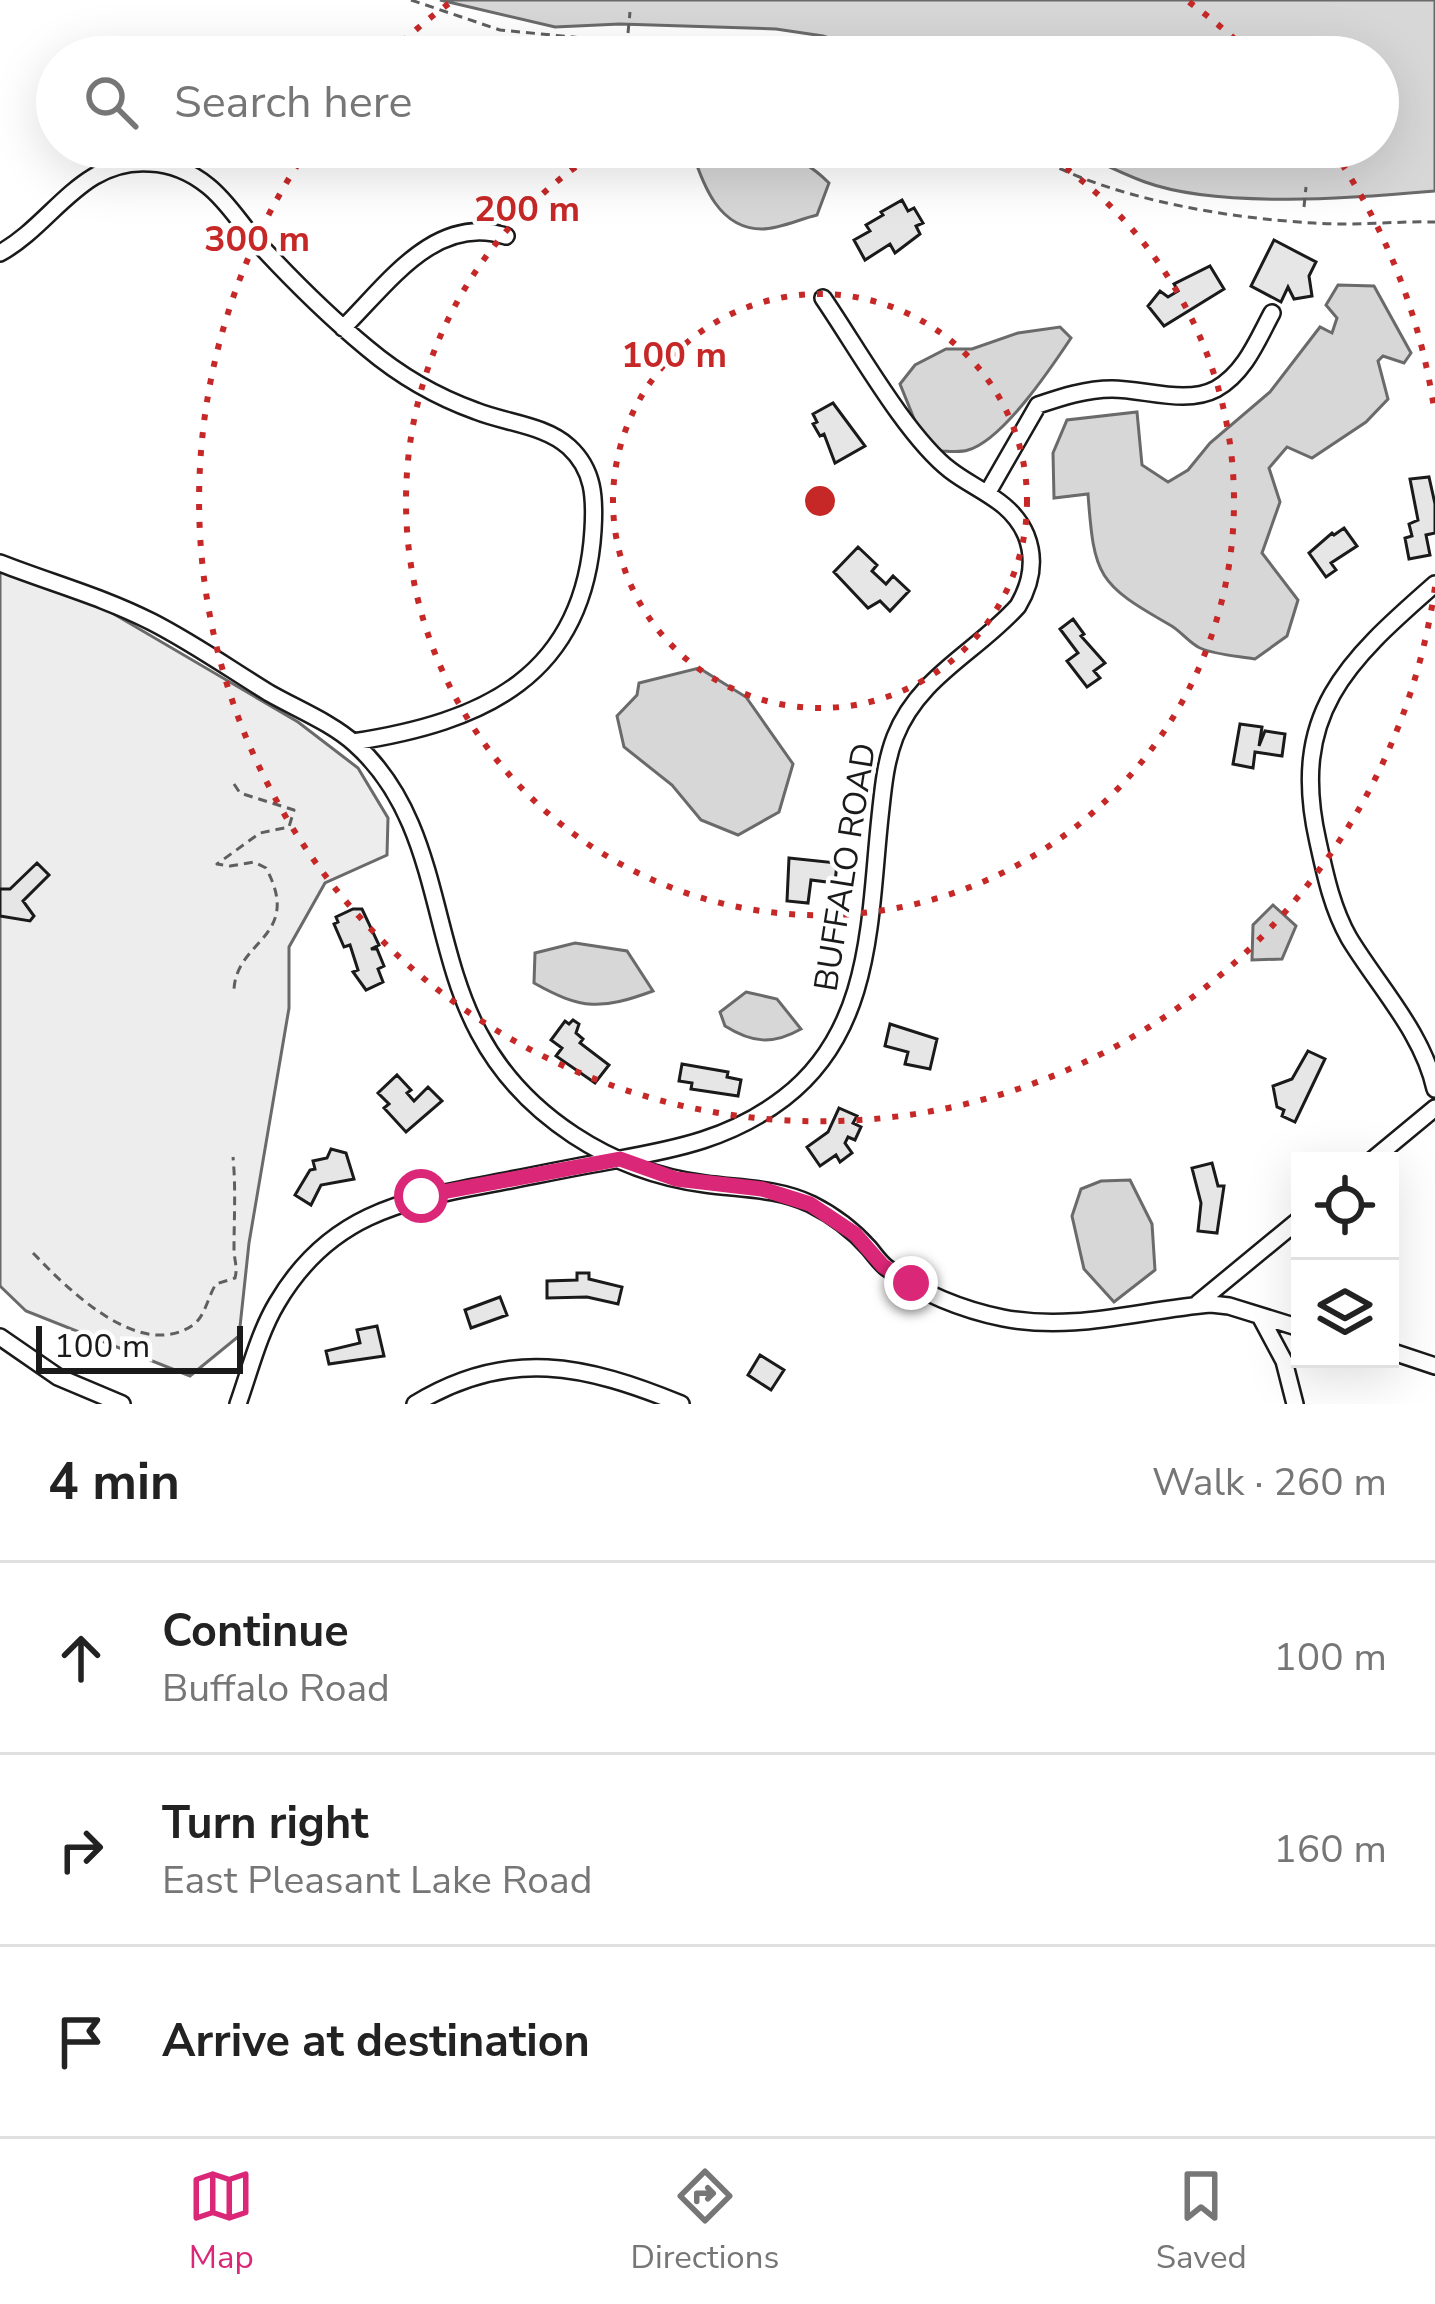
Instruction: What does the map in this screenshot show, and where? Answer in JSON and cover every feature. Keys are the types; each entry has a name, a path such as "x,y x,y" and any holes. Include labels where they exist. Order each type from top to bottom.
{"street":[{"path":"0,254 88,178 112,168"},
{"path":"172,168 206,184 287,274 380,358 441,396 558,439 581,460 589,475 595,505 591,553 578,603 554,647 498,700 394,736 353,742"},
{"path":"344,328 392,275 444,238 478,231 506,236"},
{"name":"BUFFALO ROAD","path":"238,1404 275,1306 307,1262 347,1228 421,1196 682,1149 712,1139 763,1113 816,1069 846,1025 862,973 884,780 896,734 934,677 1018,606 1030,578 1026,535 1006,507 951,470 923,444 823,298"},
{"path":"988,492 1038,405 1095,391 1187,396 1217,389 1246,362 1272,313"},
{"path":"0,563 154,623 353,742 387,783 415,833 467,1009 496,1062 562,1128 620,1159 676,1179 762,1189 810,1204 855,1234 883,1266 911,1283 955,1304 1002,1318 1050,1324 1099,1322 1196,1305 1229,1306 1291,1326"},
{"path":"1435,584 1356,656 1341,676 1315,740 1310,788 1323,866 1338,914 1423,1052 1435,1089"},
{"path":"1382,1152 1435,1108"},
{"path":"1196,1305 1291,1227"},
{"path":"1261,1318 1284,1361 1295,1404"},
{"path":"0,1337 58,1377 122,1404"},
{"path":"1399,1354 1435,1366"},
{"path":"415,1404 481,1374 535,1366 592,1372 681,1404"}],"path":[{"path":"411,0 500,30 566,36"},
{"path":"628,33 630,12"},
{"path":"1061,168 1182,206 1319,224 1435,221"},
{"path":"1304,207 1306,187"},
{"path":"234,784 240,793 294,809 290,826 260,833 217,864 254,862 266,868 277,899 272,932 242,962 234,989"},
{"path":"33,1253 76,1298 110,1319 143,1332 176,1333 194,1325 216,1284 238,1273 232,1157"}],"shaded area":[{"path":"440,0 1435,0 1435,191 1248,199 1175,190 1111,168 1399,168 1399,36 823,36 776,29 555,27"},
{"path":"698,168 812,168 829,183 817,215 769,229 734,222 715,203"},
{"path":"1338,285 1374,286 1411,353 1404,363 1383,356 1378,361 1388,399 1366,422 1312,458 1287,447 1269,468 1280,502 1262,553 1298,600 1287,636 1255,659 1206,650 1128,599 1104,575 1093,544 1088,494 1054,498 1053,453 1067,420 1137,412 1142,465 1168,482 1188,470 1210,443 1270,392 1320,327 1332,333 1337,318 1326,305"},
{"path":"1060,327 1071,338 1025,402 982,444 957,452 939,451 921,436 900,384 915,365 946,349 972,349 1018,333"},
{"path":"0,569 107,610 298,722 358,768 388,818 387,855 325,883 289,947 289,1008 249,1243 239,1336 190,1376 26,1311 0,1286"},
{"path":"699,668 746,697 793,764 779,812 738,835 701,820 672,785 624,747 617,716 637,695 639,683"},
{"path":"1273,905 1296,926 1282,959 1252,960 1253,925"},
{"path":"575,943 627,951 653,991 619,1002 592,1004 534,983 535,953"},
{"path":"746,992 777,999 801,1029 763,1040 725,1026 720,1012"},
{"path":"1130,1180 1152,1224 1155,1270 1114,1302 1084,1269 1072,1216 1081,1189 1101,1181"}],"building":[{"path":"902,200 923,223 916,226 920,234 895,253 890,244 865,260 854,240 870,231 866,225 881,212"},
{"path":"1274,240 1316,262 1309,276 1312,296 1294,299 1288,287 1281,302 1251,286"},
{"path":"1210,266 1224,289 1164,326 1148,306 1160,291 1168,297 1178,291 1174,284"},
{"path":"833,403 865,446 835,463 824,434 820,436 813,424 817,422 813,414"},
{"path":"1429,477 1435,504 1435,533 1426,535 1430,555 1409,559 1405,538 1412,536 1409,524 1418,520 1410,479"},
{"path":"1344,528 1357,546 1331,563 1336,570 1326,577 1309,553"},
{"path":"858,547 877,565 872,571 886,584 893,576 909,591 890,611 880,601 868,608 834,572"},
{"path":"1073,619 1105,663 1094,671 1100,678 1087,687 1067,661 1078,653 1060,629"},
{"path":"1240,724 1262,727 1259,746 1265,731 1285,734 1282,756 1255,752 1253,768 1233,764"},
{"path":"789,858 837,863 835,883 811,880 808,903 787,901"},
{"path":"37,863 49,875 23,901 34,916 30,921 0,916 0,889 10,889"},
{"path":"362,909 379,945 371,949 377,949 384,966 378,969 383,982 366,990 353,972 358,970 350,945 344,947 334,924 336,917"},
{"path":"565,1021 579,1024 580,1043 609,1065 595,1083 556,1056 562,1048 551,1040"},
{"path":"890,1024 937,1039 930,1069 905,1064 908,1052 885,1046"},
{"path":"1308,1051 1325,1059 1295,1122 1282,1116 1284,1110 1277,1107 1273,1086 1292,1079"},
{"path":"682,1064 728,1072 727,1077 741,1080 738,1096 691,1089 692,1083 679,1081"},
{"path":"397,1075 414,1101 428,1087 442,1101 406,1132 384,1108 389,1104 378,1093"},
{"path":"839,1108 857,1116 853,1123 861,1127 855,1140 848,1137 845,1143 852,1153 840,1162 836,1155 820,1166 807,1147 828,1132"},
{"path":"331,1149 346,1153 354,1179 321,1185 311,1205 295,1195 315,1169 313,1161 327,1158"},
{"path":"1212,1163 1218,1186 1224,1186 1217,1233 1198,1231 1201,1203 1192,1168"},
{"path":"577,1273 622,1287 618,1304 587,1297 547,1298 547,1281 577,1280"},
{"path":"500,1297 507,1315 471,1328 465,1310"},
{"path":"377,1326 384,1356 329,1364 326,1351 360,1343 357,1330"},
{"path":"760,1355 784,1370 771,1390 748,1375"}],"route":[{"path":"421,1196 620,1159 676,1179 762,1189 810,1204 832,1216 871,1249 883,1266 911,1283"}]}
